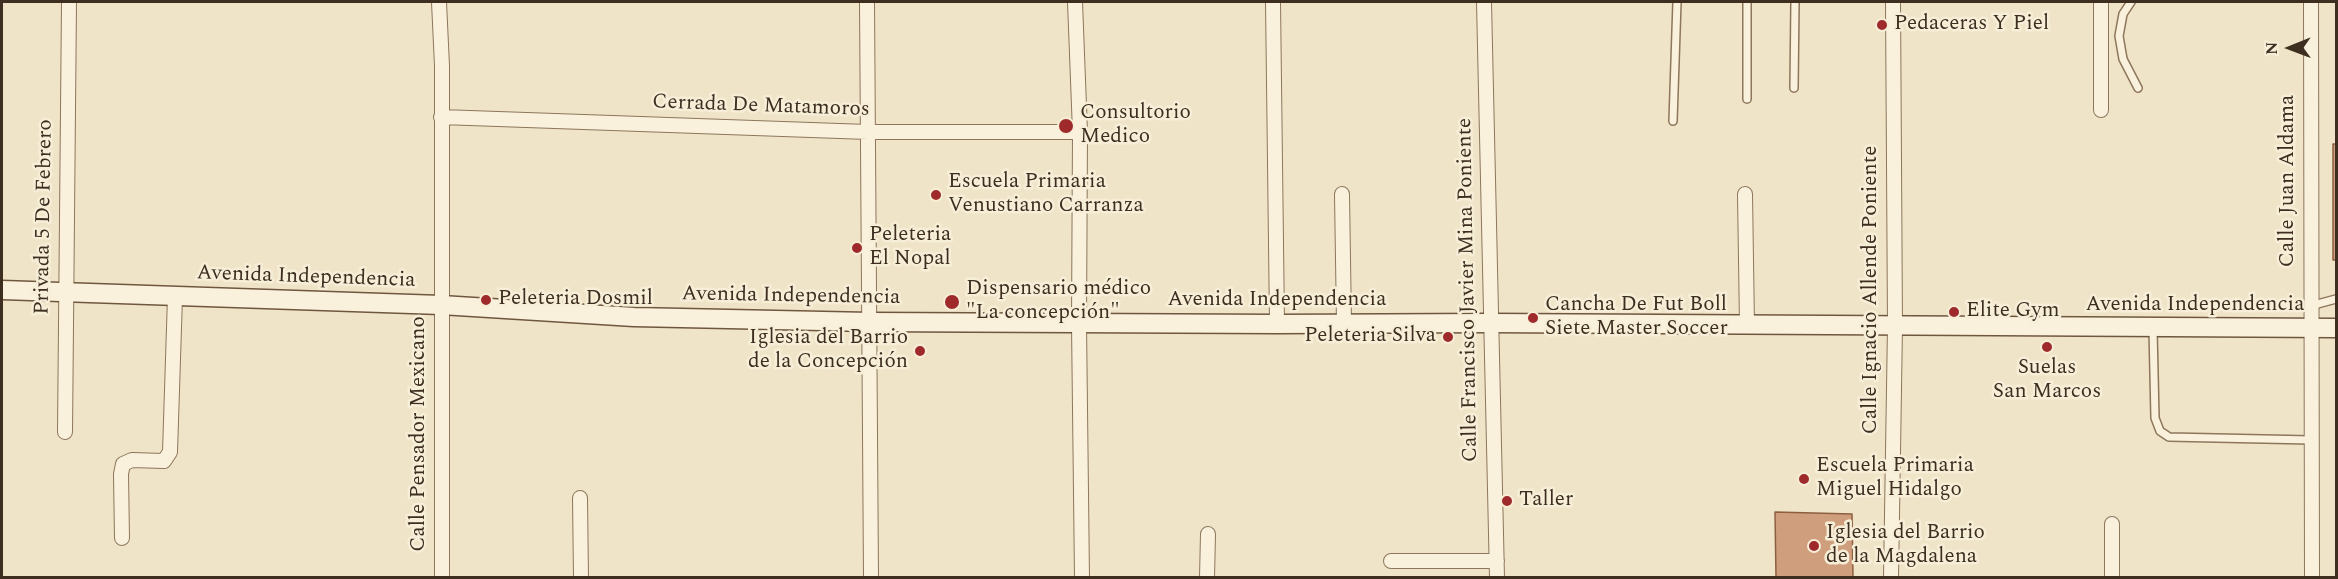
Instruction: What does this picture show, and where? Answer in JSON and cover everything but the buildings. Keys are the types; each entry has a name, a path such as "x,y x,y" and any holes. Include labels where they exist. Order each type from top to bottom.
{"main road":[{"name":"Avenida Independencia","path":"2,290 441,305 634,317 870,322 2337,328"}],"street":[{"name":"Privada 5 De Febrero","path":"65,432 69,2"},
{"name":"Calle Pensador Mexicano","path":"439,2 442,578"},
{"path":"867,2 871,578"},
{"path":"1075,2 1080,132 1079,324 1082,578"},
{"path":"1273,2 1277,324"},
{"name":"Calle Francisco Javier Mina Poniente","path":"1484,2 1497,578"},
{"name":"Calle Ignacio Allende Poniente","path":"1891,578 1895,326 1893,2"},
{"path":"2101,2 2101,110"},
{"name":"Calle Juan Aldama","path":"2311,2 2312,578"},
{"name":"Cerrada De Matamoros","path":"441,117 868,132 1080,132"},
{"path":"1342,194 1344,324"},
{"path":"1745,194 1747,326"},
{"path":"122,538 121,474 123,465 132,460 158,463 164,461 170,452 175,297"},
{"path":"580,498 581,578"},
{"path":"2112,524 2112,578"},
{"path":"1207,578 1208,534"},
{"path":"1392,561 1497,561"}],"lane":[{"path":"1673,121 1677,2"},
{"path":"1747,2 1747,99"},
{"path":"1794,88 1795,2"},
{"path":"2131,2 2123,14 2119,36 2123,59 2138,88"},
{"path":"2310,306 2337,299"},
{"path":"2153,328 2155,418 2160,431 2169,437 2311,440"}],"place":[{"name":"Pedaceras Y Piel","path":"1882,25"},
{"name":"Consultorio Medico","path":"1066,126"},
{"name":"Escuela Primaria Venustiano Carranza","path":"936,195"},
{"name":"Peleteria El Nopal","path":"857,248"},
{"name":"Peleteria Dosmil","path":"486,300"},
{"name":"Dispensario médico \"La concepción\"","path":"952,302"},
{"name":"Elite Gym","path":"1954,312"},
{"name":"Cancha De Fut Boll Siete Master Soccer","path":"1533,318"},
{"name":"Peleteria Silva","path":"1448,337"},
{"name":"Suelas San Marcos","path":"2047,347"},
{"name":"Iglesia del Barrio de la Concepción","path":"920,351"},
{"name":"Escuela Primaria Miguel Hidalgo","path":"1804,479"},
{"name":"Taller","path":"1507,501"},
{"name":"Iglesia del Barrio de la Magdalena","path":"1814,546"}]}
